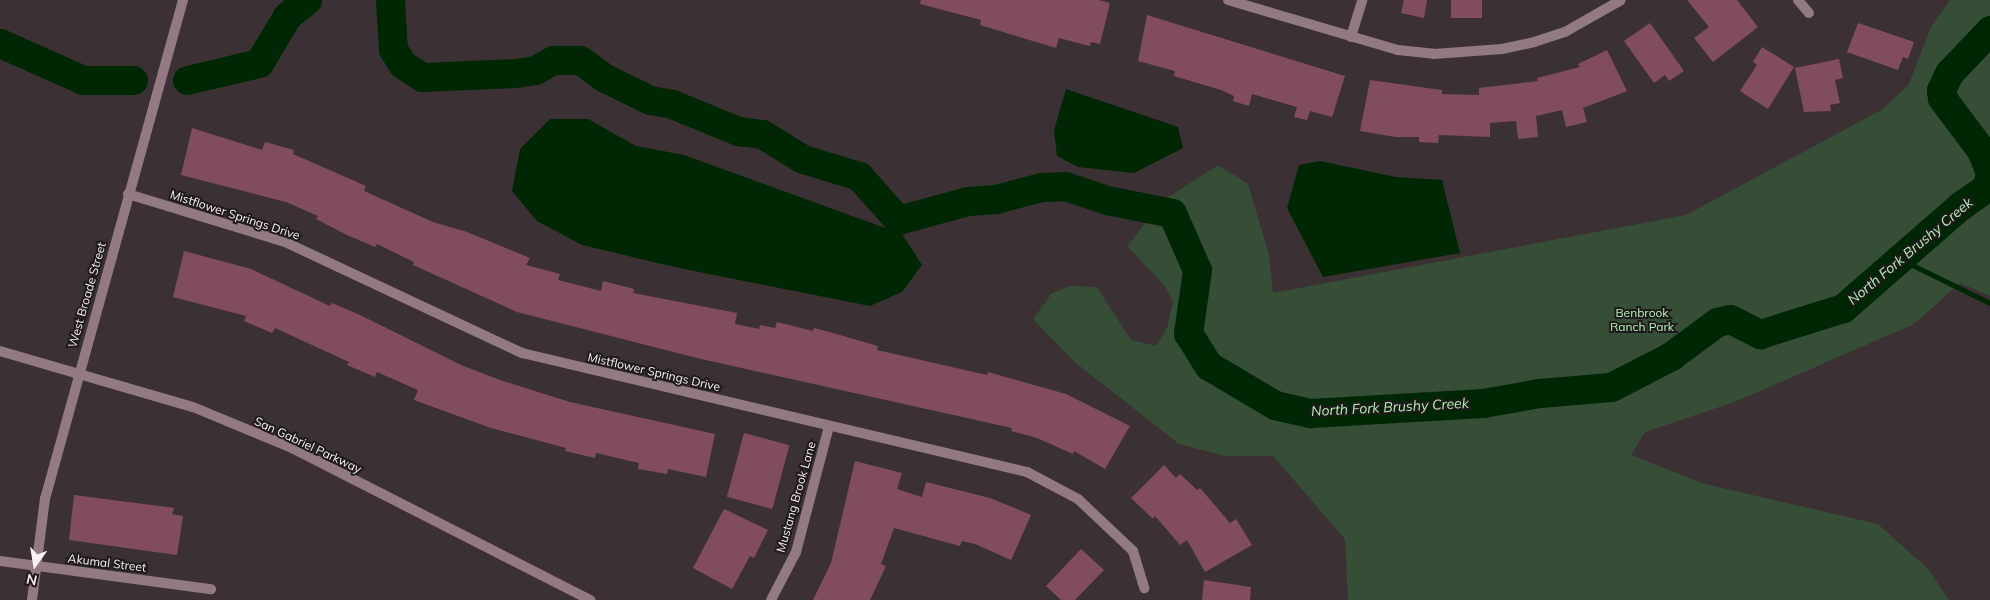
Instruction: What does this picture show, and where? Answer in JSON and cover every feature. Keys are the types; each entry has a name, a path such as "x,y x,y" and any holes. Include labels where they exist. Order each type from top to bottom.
{"street":[{"name":"West Broade Street","path":"32,600 34,566 45,500 78,374 183,0"},
{"path":"1228,0 1398,50 1434,54 1502,49 1565,32 1621,0"},
{"path":"1351,37 1362,0"},
{"path":"1798,0 1809,13"},
{"name":"Mistflower Springs Drive","path":"128,194 285,242 522,354 1027,472 1078,499 1133,551 1144,588"},
{"name":"San Gabriel Parkway","path":"0,351 193,407 292,448 590,600"},
{"name":"Mustang Brook Lane","path":"771,600 796,552 829,426"},
{"name":"Akumal Street","path":"0,561 211,589"}],"green space":[{"name":"Benbrook Ranch Park","path":"1950,0 1990,0 1990,296 1960,283 1914,324 1737,401 1645,432 1631,455 1705,484 1878,524 1928,569 1949,600 1348,600 1345,539 1273,456 1225,456 1179,444 1076,363 1033,319 1052,293 1070,286 1097,287 1131,340 1156,346 1167,328 1173,302 1164,285 1127,246 1164,200 1218,165 1248,184 1269,255 1273,293 1686,215 1883,109 1909,84 1931,27"}],"shaded area":[{"path":"1066,89 1178,127 1183,148 1134,173 1078,167 1057,156 1054,130"},
{"path":"550,119 588,119 636,146 684,155 902,234 922,265 902,292 870,306 679,268 582,245 537,221 512,191 520,149"},
{"path":"1320,161 1396,177 1442,180 1460,253 1323,277 1287,208 1299,165"}],"building":[{"path":"921,0 1099,0 1110,3 1100,44 1091,42 1090,46 1059,38 1056,48 980,25 981,20 920,4"},
{"path":"1404,0 1427,0 1424,18 1401,13"},
{"path":"1451,0 1482,0 1482,18 1451,18"},
{"path":"1687,0 1737,0 1758,27 1713,62 1694,38 1709,27"},
{"path":"1147,15 1345,76 1332,117 1310,111 1307,120 1294,117 1297,107 1252,94 1249,106 1233,101 1234,96 1221,90 1174,76 1175,71 1138,61"},
{"path":"1650,23 1684,71 1669,81 1665,75 1654,83 1624,41"},
{"path":"1858,23 1914,42 1908,59 1903,57 1898,70 1847,52"},
{"path":"1762,47 1794,67 1768,109 1740,91 1757,65 1753,62"},
{"path":"1607,50 1627,91 1583,108 1587,122 1566,127 1562,110 1536,116 1538,137 1518,139 1516,121 1490,123 1490,137 1439,135 1438,143 1419,142 1419,137 1396,137 1360,131 1370,80 1442,90 1442,94 1479,95 1479,88 1538,81 1537,78 1580,67 1578,64"},
{"path":"1839,59 1843,78 1835,80 1840,103 1830,105 1831,111 1804,112 1795,68"},
{"path":"192,128 262,150 265,142 294,150 293,154 366,186 364,191 433,222 467,232 530,258 526,265 560,274 558,280 601,291 603,281 634,289 633,293 737,313 735,324 759,329 760,325 775,328 777,322 813,331 814,328 878,346 877,350 987,375 988,372 1066,394 1130,426 1105,469 1074,451 1073,454 1037,438 1011,431 1012,428 697,358 517,312 413,265 414,262 377,244 375,247 347,235 316,219 318,216 286,202 181,175"},
{"path":"184,251 251,269 330,306 332,303 360,315 461,365 500,380 570,402 715,434 706,477 668,469 667,474 638,469 639,463 596,453 595,458 565,451 566,448 491,428 414,400 418,390 377,372 375,377 347,365 349,362 275,328 272,333 244,321 246,316 173,297"},
{"path":"744,433 789,445 772,509 727,497"},
{"path":"855,461 902,473 897,489 922,497 926,482 990,498 1031,515 1011,560 975,544 962,541 960,546 894,528 881,564 886,566 870,600 813,600 831,563"},
{"path":"1164,465 1176,478 1180,474 1197,490 1200,488 1230,523 1236,519 1252,545 1205,572 1187,540 1180,545 1155,516 1153,519 1131,498"},
{"path":"74,495 174,508 172,514 183,516 177,555 69,540"},
{"path":"724,509 768,530 754,558 750,556 732,589 693,568"},
{"path":"1081,549 1104,570 1075,600 1061,600 1046,586"},
{"path":"1204,580 1251,587 1250,600 1202,600"}],"waterway":[{"name":"North Fork Brushy Creek","path":"187,80 259,63 287,16 307,0"},
{"name":"North Fork Brushy Creek","path":"390,0 393,49 402,64 422,77 516,73 535,70 553,60 580,60 605,78 650,100 672,104 738,131 762,134 803,159 859,176 898,220 968,201 996,199 1041,187 1065,186 1107,200 1172,213 1197,270 1188,333 1209,366 1275,405 1311,413 1483,403 1539,393 1611,387 1671,356 1717,322 1730,319 1760,334 1843,308 1960,206 1987,187 1990,173"},
{"name":"North Fork Brushy Creek","path":"1990,30 1949,73 1941,90 1942,98 1981,150 1990,172"},
{"name":"North Fork Brushy Creek","path":"0,43 83,80 133,80"},
{"path":"1900,259 1990,303"}]}
